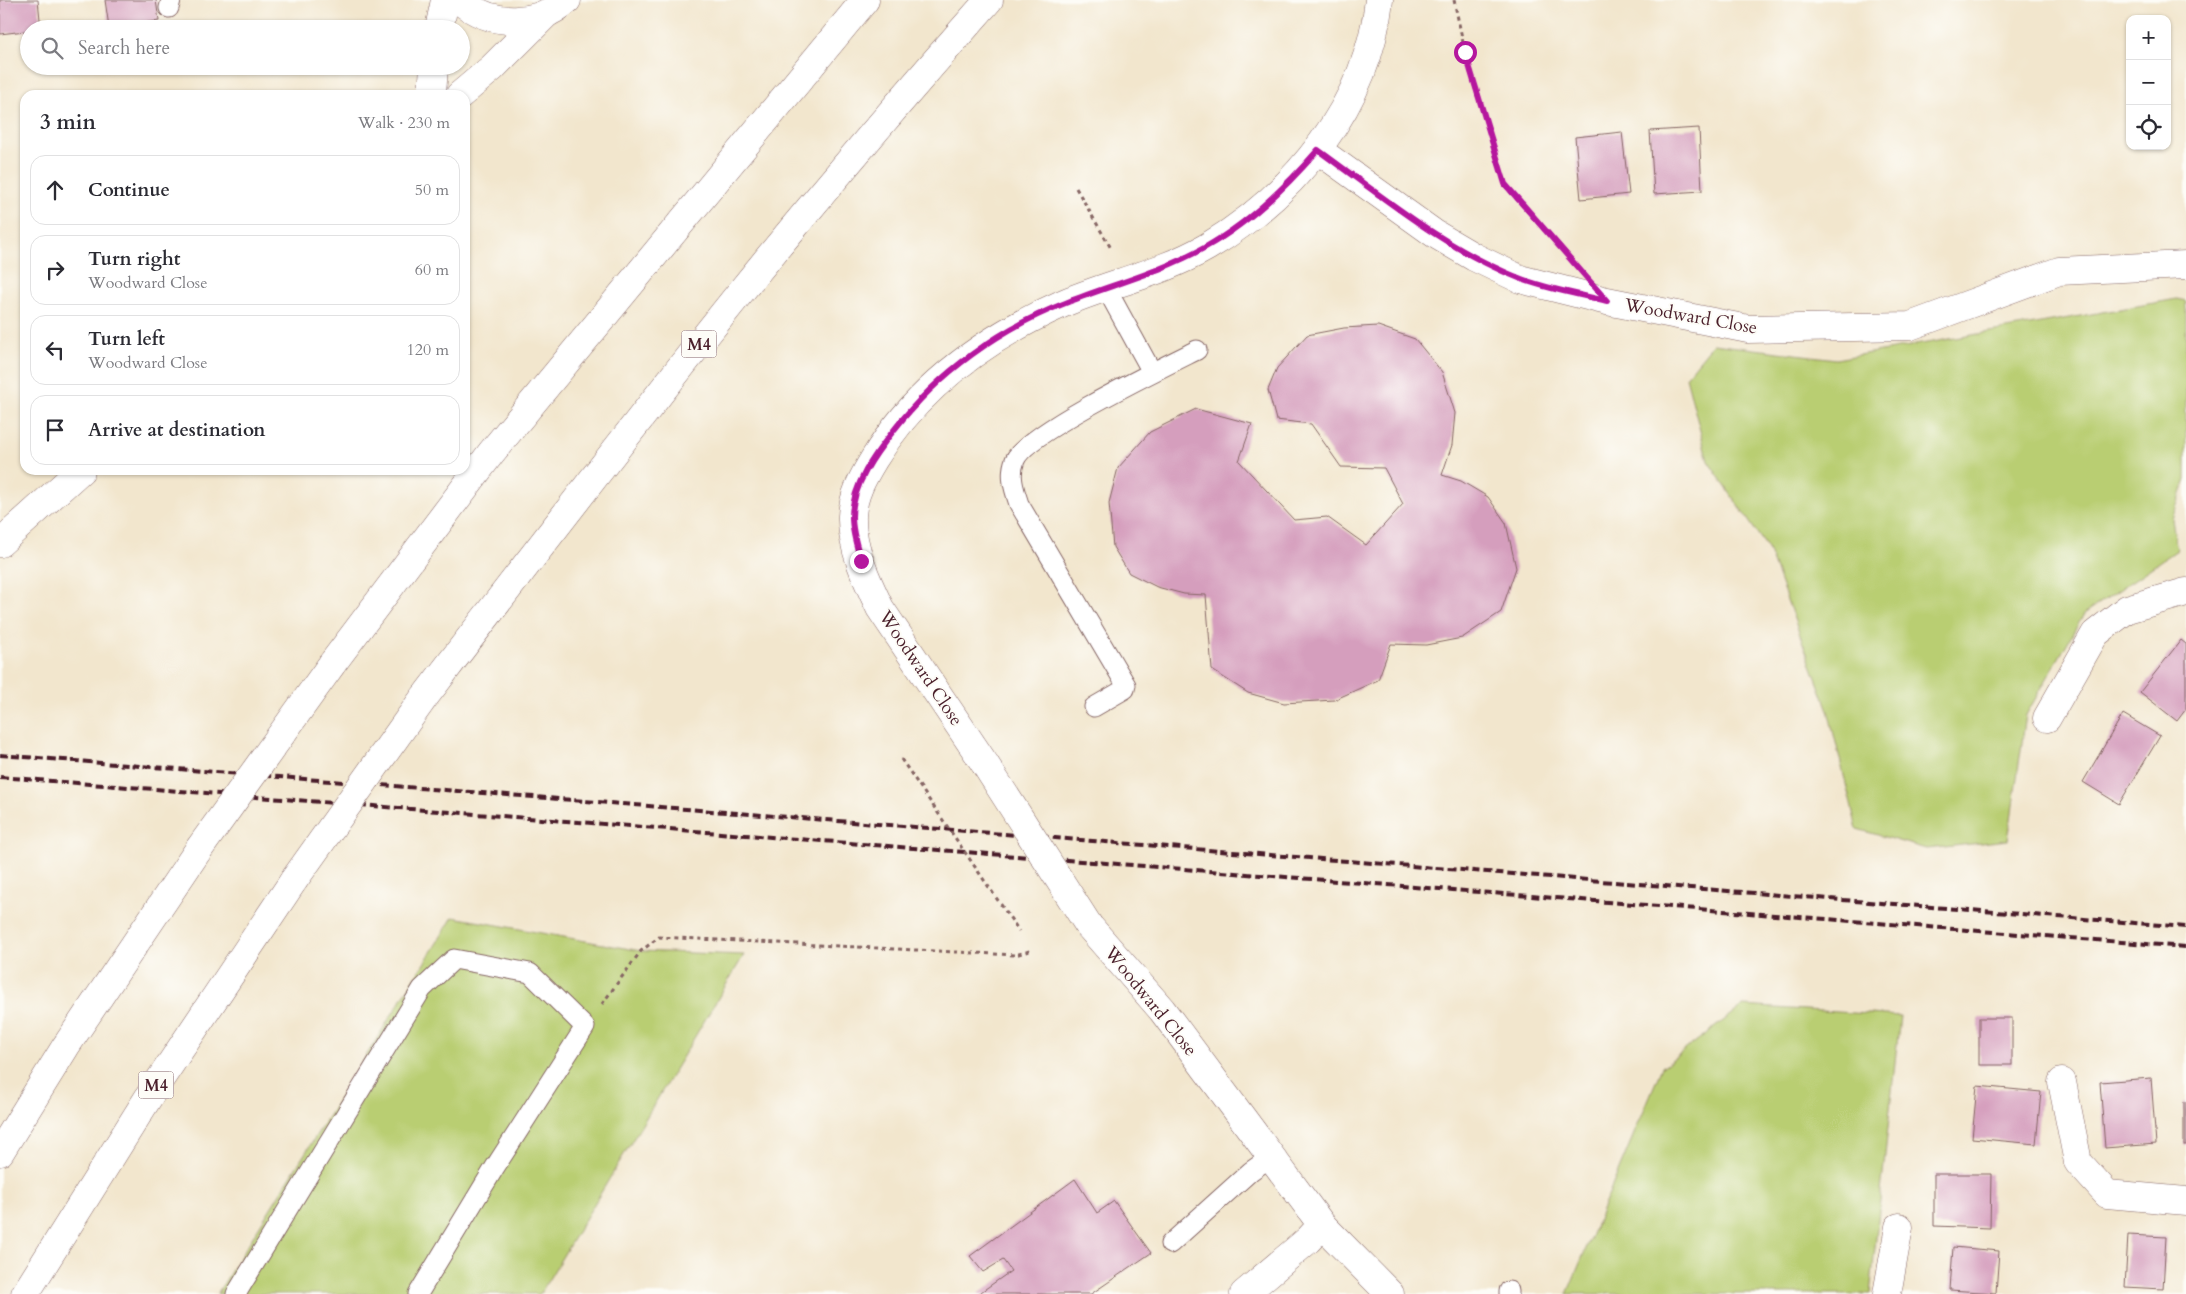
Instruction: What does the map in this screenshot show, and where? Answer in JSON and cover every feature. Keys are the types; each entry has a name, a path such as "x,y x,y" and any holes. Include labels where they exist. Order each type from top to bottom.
{"main road":[{"path":"440,20 445,0"},
{"path":"459,0 480,14 500,20 521,21 557,6"},
{"path":"0,1152 66,1046 199,849 332,664 491,453 864,0"},
{"name":"M4","path":"25,1294 154,1087 294,880 423,698 607,460 743,289 897,105 989,0"},
{"name":"Woodward Close","path":"1379,0 1370,44 1343,111 1318,150 1296,175 1239,225 1206,247 1178,262 1066,303 1008,331 949,372 922,397 882,445 863,478 856,495 852,517 855,540 869,586 880,608 985,764 1089,926 1162,1010 1322,1225 1390,1294"},
{"path":"466,90 492,68 557,6"},
{"path":"432,90 433,75"},
{"name":"Woodward Close","path":"1318,150 1435,234 1474,258 1520,279 1607,301 1748,329 1910,326 2059,271 2186,265"},
{"path":"0,543 75,475"},
{"path":"2047,718 2095,634 2127,609 2186,592"},
{"path":"2062,1082 2078,1162 2107,1194 2186,1201"},
{"path":"1244,1294 1308,1240 1322,1225"},
{"path":"1887,1294 1899,1227"}],"lane":[{"path":"1118,284 1152,372"},
{"path":"1094,707 1125,689 1126,685 1019,504 1011,472 1016,457 1034,440 1090,406 1197,350"},
{"path":"236,1294 422,989 454,960 530,973 585,1027 494,1167 418,1294"},
{"path":"1170,1244 1251,1171 1271,1156"}],"path":[{"path":"1454,0 1465,52 1505,184 1569,257"},
{"path":"1076,188 1118,284"},
{"path":"902,759 1019,931"},
{"path":"585,1027 641,951 659,937 1015,956 1033,950"}],"green space":[{"path":"2177,299 2186,301 2186,480 2172,519 2177,550 2084,614 2026,715 2008,840 1926,849 1857,829 1828,710 1768,549 1708,461 1686,377 1713,344 1836,359"},
{"path":"453,917 641,951 744,955 540,1294 217,1294"},
{"path":"1743,1006 1900,1016 1870,1294 1567,1294 1662,1067"}],"building":[{"path":"0,0 38,0 40,20 20,20 20,32 0,34"},
{"path":"105,0 156,0 159,20 108,20"},
{"path":"1699,128 1702,191 1654,194 1650,131"},
{"path":"1622,132 1629,194 1581,199 1575,137"},
{"path":"1378,326 1415,339 1442,372 1455,413 1452,445 1442,475 1461,481 1488,497 1506,523 1516,568 1501,612 1462,638 1426,645 1391,644 1378,680 1334,700 1284,703 1248,693 1212,670 1206,595 1184,594 1157,587 1129,573 1113,547 1109,503 1118,468 1150,432 1196,409 1252,424 1239,461 1294,520 1327,517 1366,545 1403,504 1384,468 1341,467 1311,424 1276,420 1268,390 1277,368 1307,335 1344,328"},
{"path":"2181,640 2186,644 2186,709 2177,721 2140,692"},
{"path":"2123,714 2160,736 2119,804 2083,782"},
{"path":"1979,1018 2012,1018 2012,1065 1979,1065"},
{"path":"2151,1078 2156,1144 2105,1148 2100,1082"},
{"path":"1977,1086 2041,1092 2036,1144 1972,1138"},
{"path":"2184,1102 2186,1102 2186,1145 2184,1145"},
{"path":"1934,1174 1991,1174 1990,1228 1934,1226"},
{"path":"1075,1179 1097,1213 1114,1201 1151,1253 1091,1294 978,1294 1011,1271 1003,1260 983,1272 970,1256"},
{"path":"2128,1235 2166,1237 2163,1289 2125,1287"},
{"path":"1953,1247 1999,1251 1996,1293 1950,1290"}],"railway":[{"path":"0,755 2186,927"},
{"path":"0,777 2186,947"}],"route":[{"path":"861,561 855,540 852,517 856,495 863,478 882,445 906,415 949,372 1008,331 1035,317 1066,303 1178,262 1206,247 1239,225 1268,201 1296,175 1318,150 1435,234 1474,258 1520,279 1607,301 1505,184 1465,52"}]}
